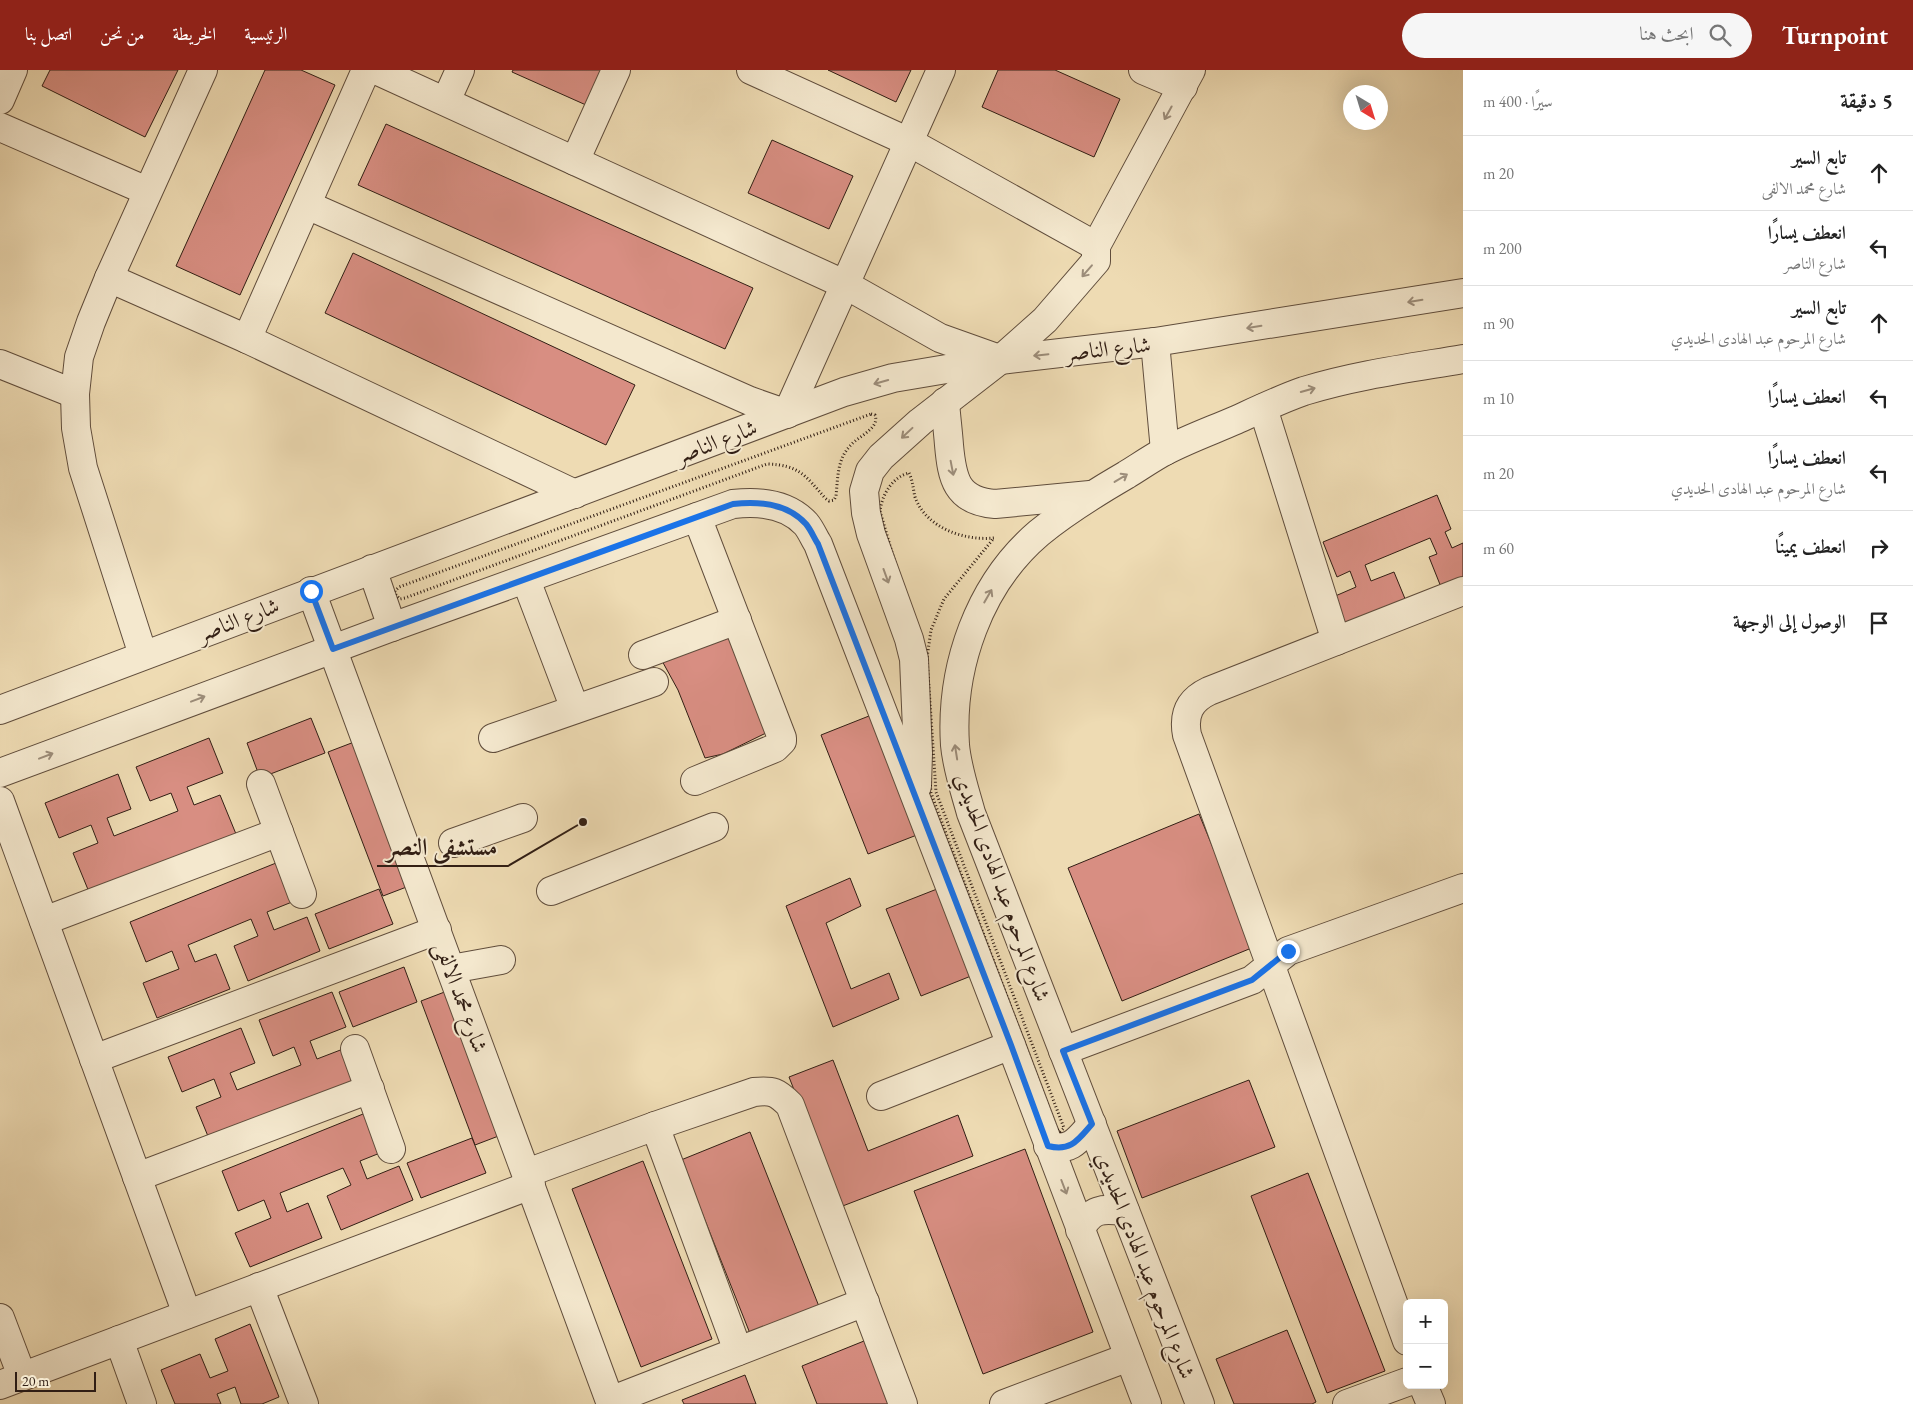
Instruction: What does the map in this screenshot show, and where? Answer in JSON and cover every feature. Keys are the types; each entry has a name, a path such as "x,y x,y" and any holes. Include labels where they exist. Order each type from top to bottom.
{"street":[{"path":"0,100 13,70"},
{"path":"143,655 84,468 76,428 79,357 108,278 203,70"},
{"path":"446,101 460,70"},
{"path":"575,161 616,70"},
{"path":"752,70 909,142 1096,246"},
{"path":"307,204 750,401 787,414 941,70"},
{"path":"916,797 918,753 914,658 909,638 871,534 866,513 864,491 870,471 881,457 920,422 1000,360 1045,320 1096,261 1096,246 1187,79 1144,70"},
{"path":"247,339 307,204 378,71 846,285 940,338 1000,360"},
{"path":"0,127 147,191"},
{"path":"108,278 247,339 575,494"},
{"name":"شارع الناصر","path":"0,710 311,591 844,392 893,378 1000,360 1155,342 1463,293"},
{"path":"1155,342 1166,451"},
{"path":"1336,641 1263,408 1302,392 1339,382 1463,359"},
{"path":"0,364 76,394"},
{"path":"945,402 955,481 962,491 971,498 983,503 995,504 1092,494"},
{"name":"شارع المرحوم عبد الهادى الحديدي","path":"1200,1404 971,813 960,776 955,746 955,710 963,660 971,631 987,596 1010,562 1038,534 1092,494 1166,451 1263,408"},
{"path":"0,774 392,627 696,517 733,504 753,502 772,504 790,512 805,524 818,544 916,797"},
{"path":"695,781 775,748 782,741 782,733 696,517"},
{"path":"372,569 392,627"},
{"path":"526,580 575,709"},
{"name":"شارع محمد الالفى","path":"311,591 611,1403"},
{"path":"1403,1330 1270,966 1185,724 1187,713 1192,703 1199,696 1209,691 1463,591"},
{"path":"643,655 737,620"},
{"path":"493,738 654,682"},
{"path":"261,784 302,894"},
{"name":"شارع المرحوم عبد الهادى الحديدي","path":"916,797 1146,1404"},
{"path":"0,802 187,1314"},
{"path":"453,843 523,818"},
{"path":"552,891 714,828"},
{"path":"44,921 279,832"},
{"path":"1063,1051 1252,980 1288,951 1463,888"},
{"path":"94,1059 437,930"},
{"path":"451,969 501,960"},
{"path":"881,1096 1011,1045"},
{"path":"355,1049 391,1149"},
{"path":"137,1177 370,1089"},
{"path":"0,1318 11,1380 260,1287 529,1179 655,1126 754,1092 769,1090 780,1094 790,1105 903,1404"},
{"path":"1048,1146 1057,1148 1067,1147 1075,1143 1092,1124"},
{"path":"655,1126 738,1351"},
{"path":"1080,1230 1089,1216 1096,1211 1104,1209 1125,1211"},
{"path":"260,1287 304,1404"},
{"path":"611,1403 865,1302"},
{"path":"119,1340 142,1404"},
{"path":"1004,1404 1129,1357"},
{"path":"1347,1404 1403,1383"},
{"path":"1424,1389 1430,1404"}],"building":[{"path":"50,70 178,70 145,137 42,86"},
{"path":"265,70 301,70 335,85 240,295 176,266"},
{"path":"513,70 602,70 586,105 512,72"},
{"path":"828,70 911,70 896,102"},
{"path":"998,70 1055,70 1120,99 1094,157 982,107"},
{"path":"386,124 753,288 725,349 358,185"},
{"path":"772,140 853,176 829,229 748,193"},
{"path":"353,253 635,385 606,445 325,313"},
{"path":"1437,495 1451,529 1445,532 1452,548 1463,543 1463,583 1443,592 1429,557 1437,554 1430,538 1365,565 1371,581 1394,572 1408,606 1348,631 1333,597 1356,587 1350,571 1337,577 1323,542"},
{"path":"730,632 766,733 723,754 705,758 678,690 661,659"},
{"path":"874,714 922,833 868,854 821,735"},
{"path":"311,718 325,753 260,778 247,743"},
{"path":"209,738 223,773 187,787 194,805 220,795 236,834 89,892 73,853 98,843 91,825 59,838 45,803 118,774 131,809 107,818 114,836 178,811 171,793 150,801 136,767"},
{"path":"362,739 417,883 383,896 328,752"},
{"path":"1199,814 1254,947 1122,1001 1068,868"},
{"path":"276,863 292,902 267,912 274,930 307,917 320,951 248,981 234,946 258,936 251,919 188,945 195,962 216,954 230,989 157,1018 143,983 179,969 172,951 146,962 130,922"},
{"path":"850,878 861,906 826,923 851,989 889,973 899,999 833,1027 786,906"},
{"path":"379,889 393,924 329,949 315,914"},
{"path":"937,889 971,976 921,996 886,909"},
{"path":"404,967 417,1002 353,1027 339,992"},
{"path":"455,988 509,1132 475,1145 421,1001"},
{"path":"332,992 346,1027 310,1041 317,1059 343,1049 358,1088 212,1146 196,1107 221,1097 214,1079 182,1092 168,1057 241,1028 255,1063 230,1073 237,1090 301,1065 294,1047 273,1056 259,1020"},
{"path":"833,1060 868,1151 958,1115 973,1156 840,1207 789,1077"},
{"path":"1249,1080 1275,1147 1142,1198 1117,1131"},
{"path":"368,1112 385,1151 360,1161 367,1179 399,1166 413,1200 341,1230 327,1196 351,1185 343,1168 280,1193 287,1212 308,1203 322,1238 250,1267 235,1233 271,1218 264,1200 238,1211 222,1171"},
{"path":"750,1132 820,1309 751,1336 681,1160"},
{"path":"472,1138 486,1173 421,1198 407,1163"},
{"path":"1025,1149 1093,1332 983,1374 914,1191"},
{"path":"643,1161 712,1339 641,1367 572,1189"},
{"path":"1308,1173 1385,1371 1327,1393 1251,1196"},
{"path":"250,1324 279,1397 262,1404 241,1404 235,1387 217,1394 221,1404 175,1404 161,1370 200,1354 210,1378 228,1371 215,1339"},
{"path":"1287,1330 1316,1402 1312,1404 1234,1404 1216,1359"},
{"path":"864,1341 890,1404 817,1404 802,1366"},
{"path":"745,1375 756,1404 684,1404 682,1400"}],"place":[{"name":"مستشفى النصر","path":"583,822"}],"route":[{"path":"311,591 333,649 733,504 753,502 772,504 790,512 805,524 818,544 1048,1146 1057,1148 1067,1147 1075,1143 1092,1124 1063,1051 1252,980 1288,951"}]}
